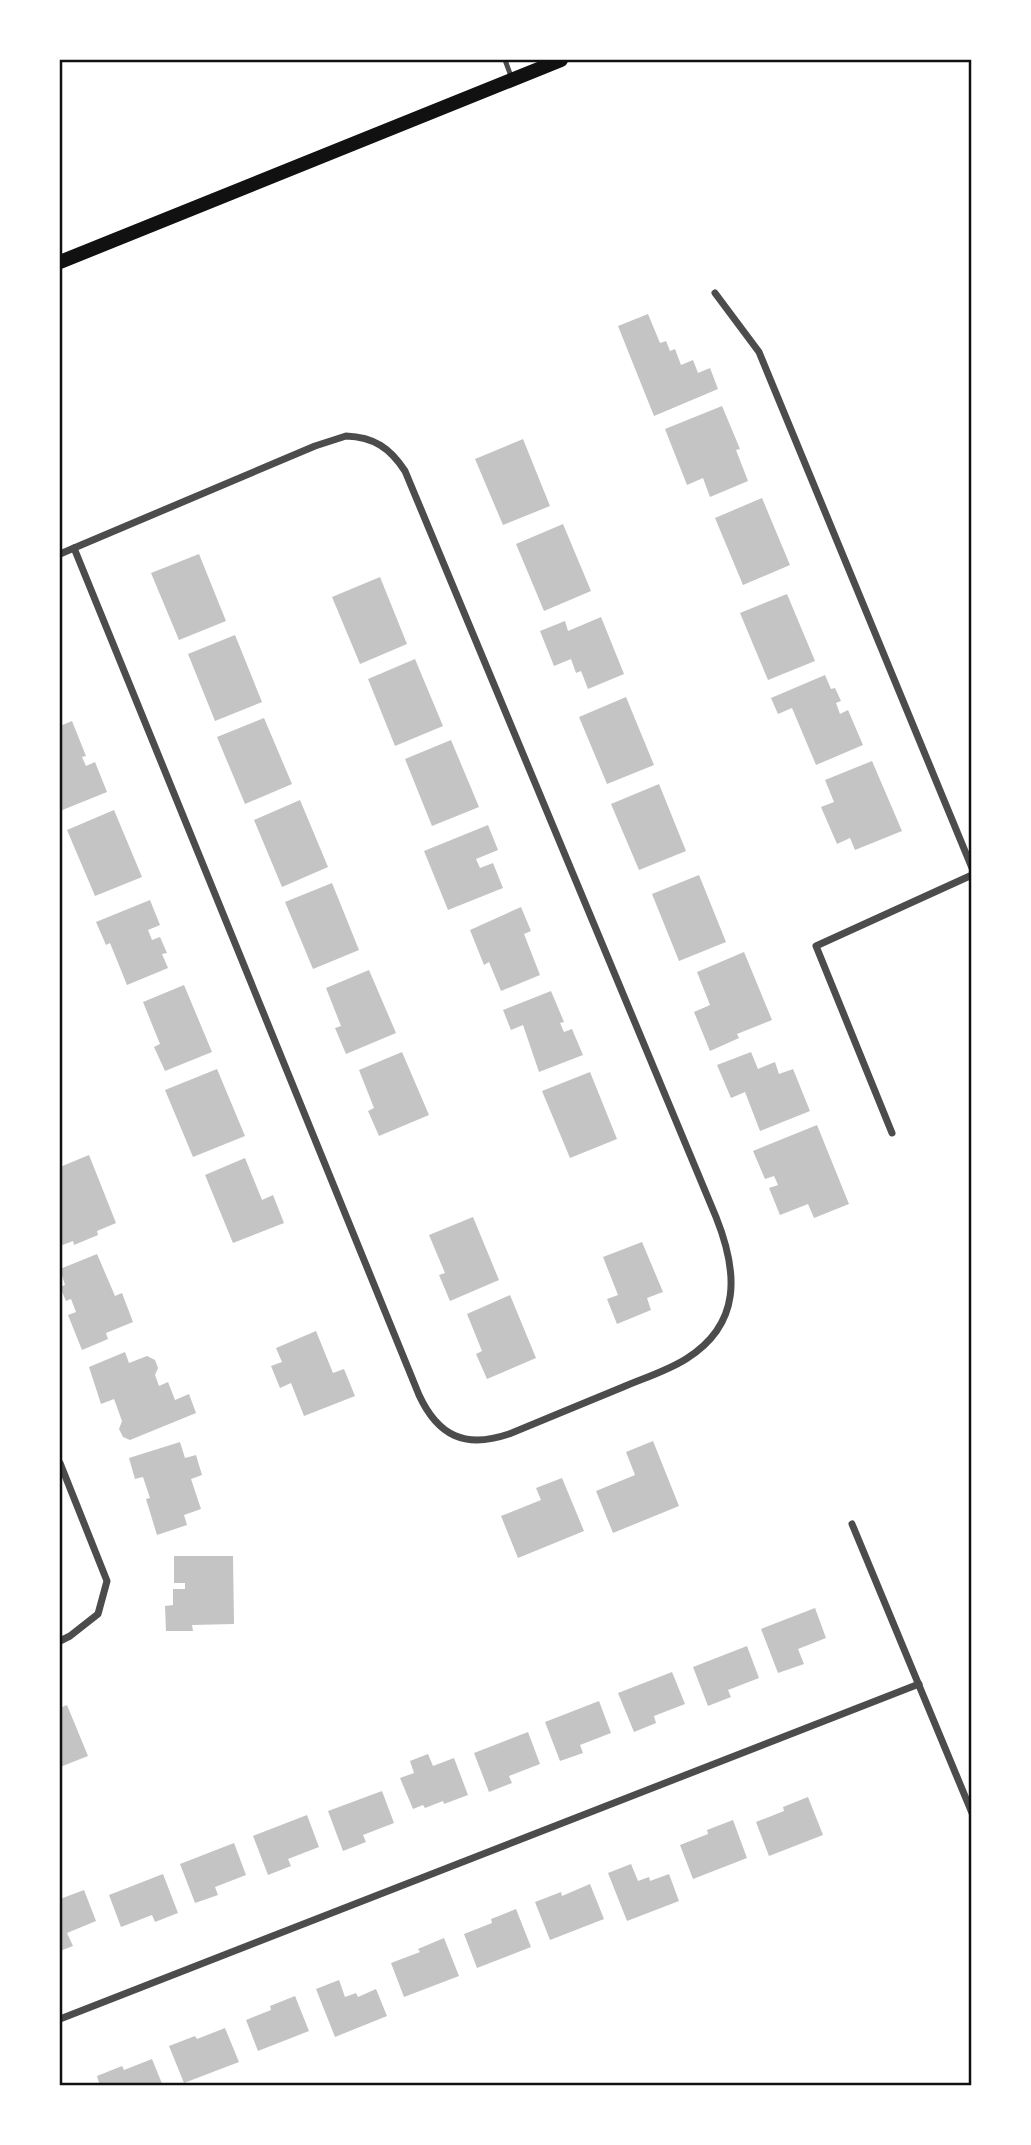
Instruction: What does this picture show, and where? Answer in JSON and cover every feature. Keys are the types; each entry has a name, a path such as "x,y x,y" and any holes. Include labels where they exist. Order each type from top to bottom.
{"main road":[{"path":"60,262 561,60"}],"street":[{"path":"715,293 759,352 971,868"},
{"path":"60,554 74,548 338,438 360,437 374,441 396,457 422,508 723,1237 733,1286 729,1306 714,1335 700,1349 671,1367 495,1438 481,1441 455,1436 434,1422 419,1395 74,548"},
{"path":"892,1133 816,946 971,874"},
{"path":"60,1463 107,1581 98,1614 60,1641"},
{"path":"852,1524 971,1813"},
{"path":"60,2019 919,1684"}],"lane":[{"path":"505,60 512,79"}],"building":[{"path":"648,314 660,343 666,341 670,351 675,349 681,365 693,360 698,373 710,368 718,389 654,416 618,326"},
{"path":"722,406 740,449 736,450 748,481 710,497 703,478 687,485 665,429"},
{"path":"523,439 550,506 503,525 475,459"},
{"path":"762,498 790,565 743,585 715,518"},
{"path":"563,524 591,591 544,611 516,544"},
{"path":"199,554 226,621 179,640 151,573"},
{"path":"380,577 407,644 360,664 332,597"},
{"path":"787,594 815,661 768,680 740,613"},
{"path":"601,617 624,674 588,689 581,671 576,673 571,659 554,666 540,631 565,621 568,631"},
{"path":"235,635 262,702 215,721 188,654"},
{"path":"415,659 443,726 395,746 368,679"},
{"path":"825,675 831,689 835,688 841,701 836,703 840,714 848,710 863,745 816,765 792,708 778,714 771,698"},
{"path":"626,697 654,765 607,784 579,717"},
{"path":"264,718 292,784 245,804 217,737"},
{"path":"72,721 86,756 82,757 86,766 95,762 107,792 60,811 60,726"},
{"path":"451,740 479,807 432,826 405,759"},
{"path":"872,761 902,831 855,850 850,838 837,844 821,807 834,802 825,780"},
{"path":"659,784 686,851 639,870 611,804"},
{"path":"300,800 328,867 282,887 254,820"},
{"path":"114,810 142,877 95,896 67,830"},
{"path":"488,825 498,850 476,859 480,868 493,863 503,888 448,910 424,851"},
{"path":"699,875 726,942 679,961 652,894"},
{"path":"332,883 359,950 313,969 285,902"},
{"path":"150,900 160,925 148,930 152,940 160,937 167,953 162,954 168,968 127,985 110,943 106,945 96,922"},
{"path":"521,907 531,931 524,934 540,975 501,991 489,962 484,965 470,930"},
{"path":"744,952 772,1020 737,1034 739,1038 710,1051 694,1012 710,1005 697,972"},
{"path":"369,970 396,1033 346,1054 335,1028 341,1026 326,988"},
{"path":"184,985 212,1052 165,1071 154,1047 160,1044 143,1002"},
{"path":"551,991 564,1022 560,1023 564,1032 572,1029 583,1055 539,1072 523,1025 511,1030 503,1010"},
{"path":"402,1052 429,1115 379,1136 368,1111 374,1108 359,1070"},
{"path":"751,1052 758,1069 775,1062 779,1074 793,1069 810,1111 760,1131 745,1092 731,1098 717,1065"},
{"path":"217,1069 245,1136 193,1157 165,1090"},
{"path":"590,1072 617,1139 570,1158 542,1091"},
{"path":"817,1125 849,1204 814,1218 808,1204 780,1215 769,1188 778,1185 774,1176 765,1179 753,1151"},
{"path":"89,1155 116,1223 97,1231 98,1235 74,1245 73,1241 60,1246 60,1167"},
{"path":"245,1158 262,1200 273,1195 284,1223 233,1243 205,1175"},
{"path":"473,1217 499,1280 450,1301 439,1275 445,1273 429,1235"},
{"path":"642,1242 663,1292 647,1298 651,1310 617,1324 607,1299 618,1295 603,1257"},
{"path":"97,1254 115,1296 122,1293 133,1322 106,1333 108,1339 82,1350 68,1315 76,1312 71,1299 66,1301 60,1287 65,1285 60,1269"},
{"path":"510,1295 536,1358 487,1379 476,1354 482,1351 467,1314"},
{"path":"316,1331 333,1373 344,1369 355,1396 304,1416 291,1383 280,1388 271,1366 282,1362 276,1348"},
{"path":"125,1352 129,1363 147,1356 155,1360 158,1368 155,1375 159,1386 168,1382 175,1400 189,1394 196,1413 130,1440 123,1437 119,1429 122,1421 114,1399 101,1404 89,1367"},
{"path":"653,1441 679,1506 613,1533 596,1491 635,1475 626,1452"},
{"path":"180,1442 185,1458 196,1455 202,1475 191,1479 201,1509 184,1515 187,1525 157,1535 146,1499 150,1498 143,1477 135,1479 129,1458"},
{"path":"562,1478 584,1531 518,1558 501,1516 541,1500 536,1488"},
{"path":"174,1556 233,1556 234,1624 192,1625 193,1631 166,1631 165,1606 173,1605 173,1589 185,1589 185,1583 174,1583"},
{"path":"815,1608 826,1638 798,1649 804,1664 778,1673 761,1629"},
{"path":"747,1646 759,1678 728,1690 731,1697 708,1706 693,1667"},
{"path":"672,1672 685,1704 654,1716 656,1723 634,1732 618,1693"},
{"path":"599,1701 611,1733 580,1745 583,1753 560,1761 545,1722"},
{"path":"67,1705 88,1756 60,1767 60,1708"},
{"path":"528,1732 540,1764 509,1776 512,1783 489,1792 474,1753"},
{"path":"428,1754 433,1766 454,1758 468,1795 444,1804 443,1801 425,1808 423,1805 413,1809 400,1778 414,1773 410,1761"},
{"path":"382,1791 394,1823 363,1835 366,1842 343,1851 328,1811"},
{"path":"808,1797 823,1835 769,1856 756,1822 784,1811 783,1807"},
{"path":"307,1815 319,1847 288,1859 291,1866 268,1875 253,1836"},
{"path":"733,1820 747,1858 693,1879 680,1845"},
{"path":"234,1843 246,1875 215,1887 218,1895 195,1903 180,1864"},
{"path":"631,1864 638,1881 649,1877 650,1881 669,1874 679,1901 627,1921 608,1873"},
{"path":"163,1874 178,1913 155,1922 152,1915 121,1927 109,1895"},
{"path":"590,1884 604,1919 550,1940 535,1902 561,1892 562,1896"},
{"path":"84,1890 96,1921 67,1933 73,1946 60,1951 60,1899"},
{"path":"516,1909 531,1947 477,1968 464,1934 492,1923 491,1919"},
{"path":"444,1938 459,1976 404,1997 391,1963 420,1952 418,1949"},
{"path":"339,1980 345,1997 356,1993 358,1997 376,1989 387,2016 335,2037 316,1989"},
{"path":"295,1996 309,2031 258,2051 246,2020"},
{"path":"225,2028 239,2062 184,2083 169,2046"},
{"path":"152,2059 163,2086 100,2086 97,2076 122,2066 124,2070"}]}
